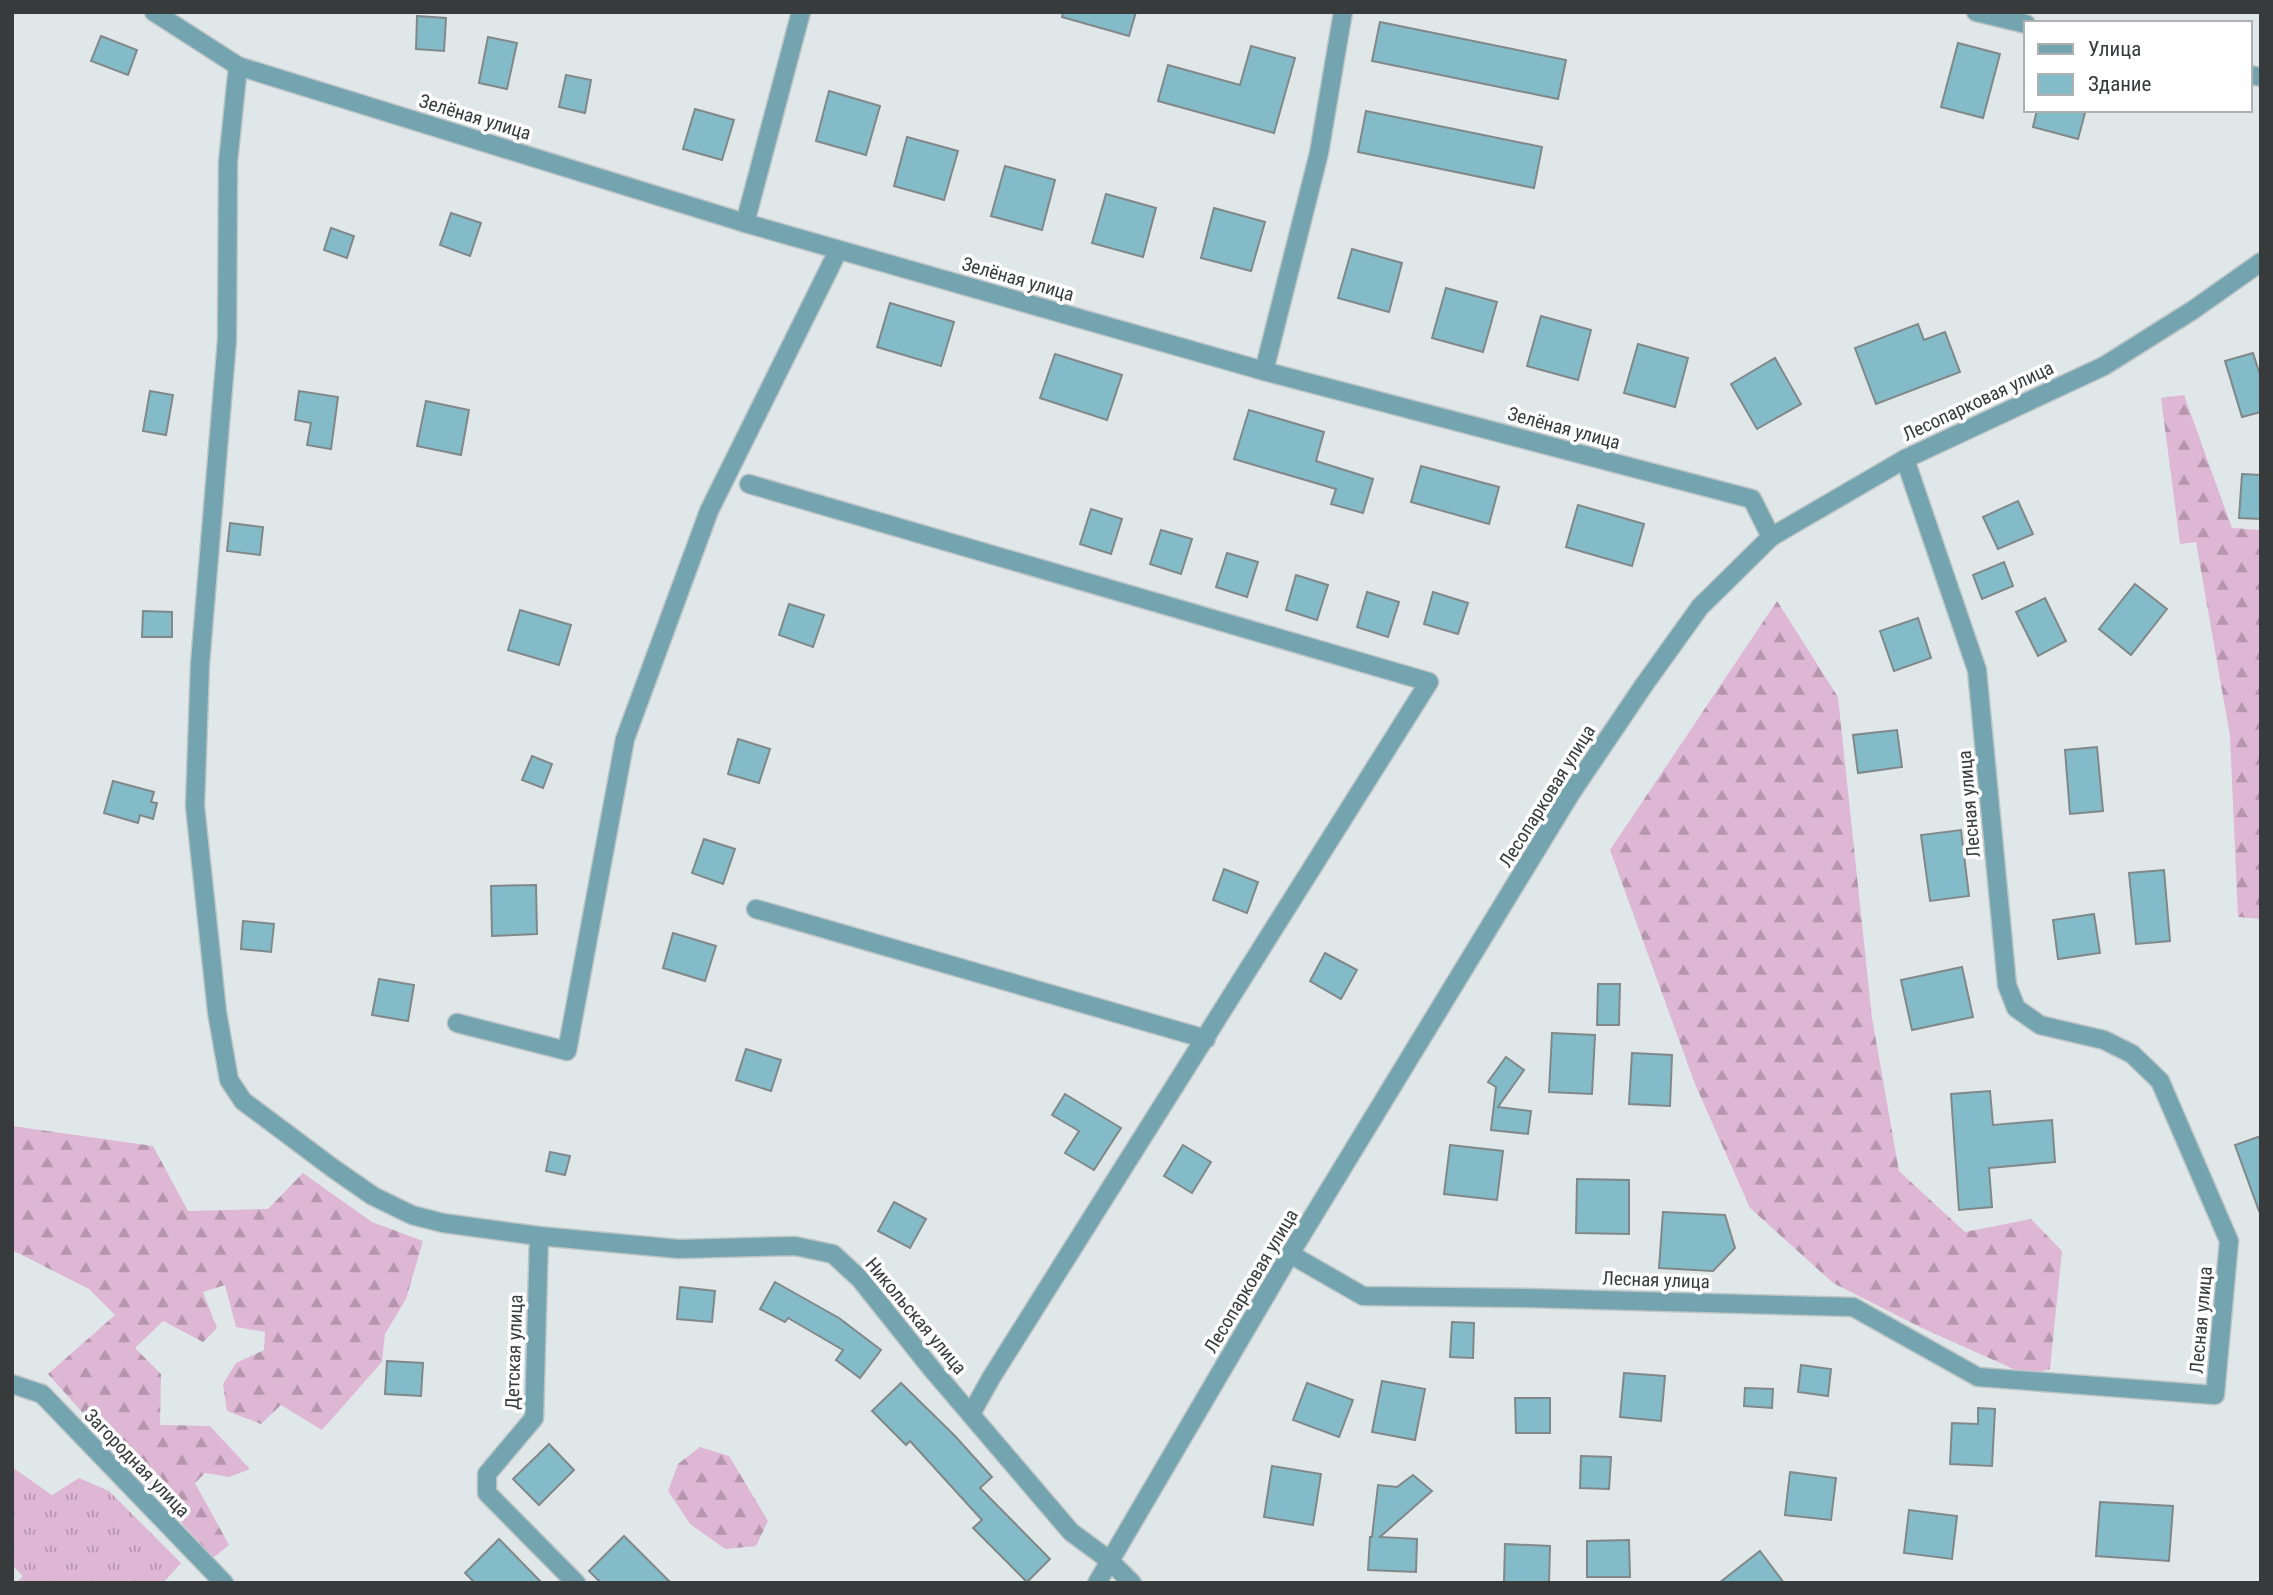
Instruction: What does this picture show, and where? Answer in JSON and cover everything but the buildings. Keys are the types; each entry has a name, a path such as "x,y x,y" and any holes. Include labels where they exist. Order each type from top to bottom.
{"street":[{"name":"Зелёная улица","path":"154,12 238,66 746,223 1264,371 1752,499 1771,537"},
{"path":"746,223 801,12"},
{"path":"1264,371 1319,153 1343,12"},
{"path":"1976,12 2024,24"},
{"name":"Никольская улица","path":"238,66 228,162 227,340 200,664 195,806 217,1012 229,1080 243,1101 373,1196 412,1215 539,1236 679,1249 795,1246 833,1254 860,1279 1072,1532 1109,1560 1132,1583"},
{"path":"457,1023 567,1051 625,739 709,511 838,250"},
{"name":"Лесопарковая улица","path":"1097,1583 1290,1254 1586,771 1700,607 1771,537 1905,459 2104,366 2193,310 2261,262"},
{"name":"Лесная улица","path":"1290,1254 1363,1296 1853,1307 1978,1377 2215,1395 2229,1241 2160,1081 2132,1054 2104,1040 2040,1025 2016,1008 2007,985 1977,670 1905,459"},
{"path":"749,484 1429,682 991,1378 971,1414"},
{"path":"756,909 1206,1039"},
{"name":"Детская улица","path":"539,1236 534,1418 486,1474 487,1493 576,1583"},
{"name":"Загородная улица","path":"12,1384 42,1394 224,1583"}],"green space":[{"path":"2184,395 2232,528 2261,530 2261,919 2238,917 2230,736 2196,542 2180,544 2161,398"},
{"path":"1777,601 1838,697 1872,1018 1899,1171 1965,1232 2031,1219 2062,1251 2050,1369 2027,1375 1924,1329 1833,1283 1750,1208 1695,1084 1610,850"},
{"path":"12,1126 153,1146 188,1211 268,1209 303,1173 372,1222 423,1241 406,1299 385,1334 382,1362 322,1430 281,1405 261,1424 227,1411 223,1384 236,1363 264,1350 265,1332 236,1327 225,1285 203,1292 217,1328 203,1342 163,1321 135,1348 161,1374 160,1425 210,1426 250,1469 229,1477 205,1473 195,1483 229,1545 213,1558 48,1374 115,1315 89,1289 12,1250"},
{"path":"700,1447 729,1456 768,1521 756,1546 725,1549 690,1524 668,1491 678,1464"},
{"path":"12,1467 52,1495 79,1478 109,1491 181,1563 163,1583 16,1583 23,1576 12,1565"}]}
